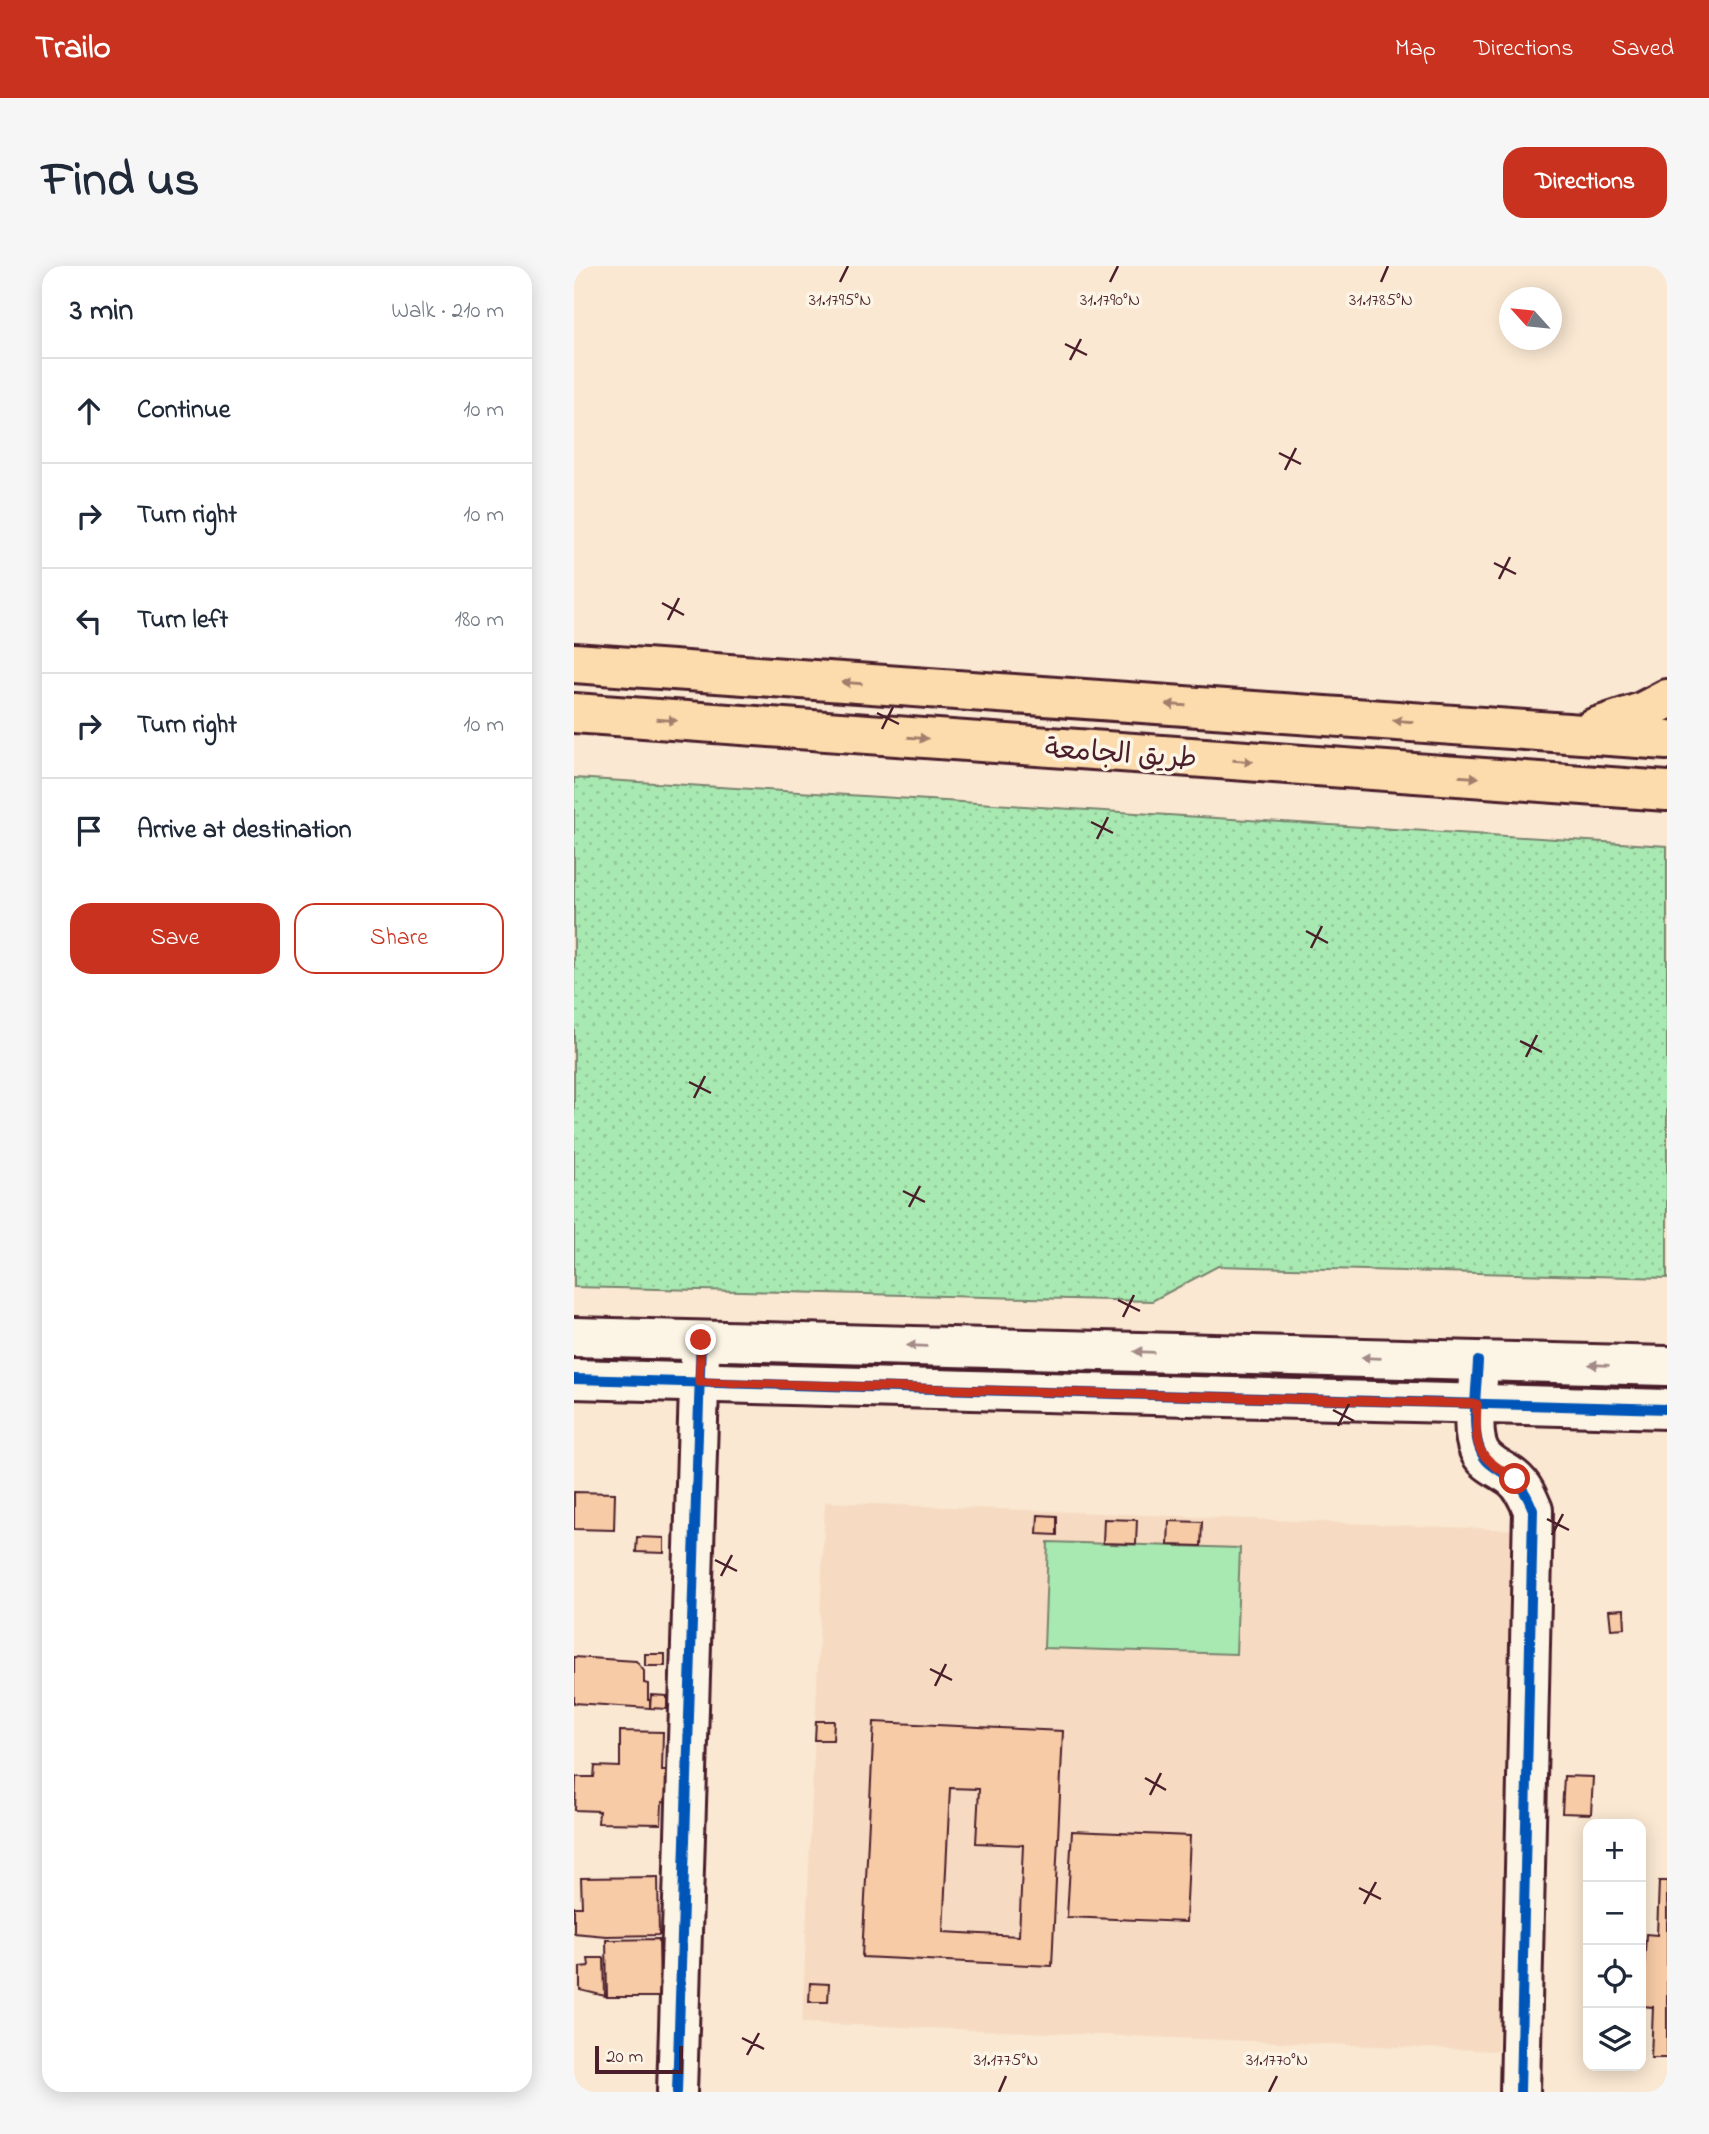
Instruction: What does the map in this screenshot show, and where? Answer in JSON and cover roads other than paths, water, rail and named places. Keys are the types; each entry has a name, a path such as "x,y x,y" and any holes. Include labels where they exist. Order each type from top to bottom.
{"highway":[{"name":"طريق الجامعة","path":"574,663 1667,740"},
{"path":"625,667 625,717"},
{"path":"1578,733 1642,712 1667,699"},
{"name":"طريق الجامعة","path":"574,713 1667,792"}],"street":[{"path":"574,1337 1667,1366"},
{"path":"677,2092 701,1340"},
{"path":"1478,1361 1476,1434 1479,1451 1489,1462 1515,1479 1526,1493 1533,1510 1520,2092"},
{"path":"574,1379 1667,1409"}]}
